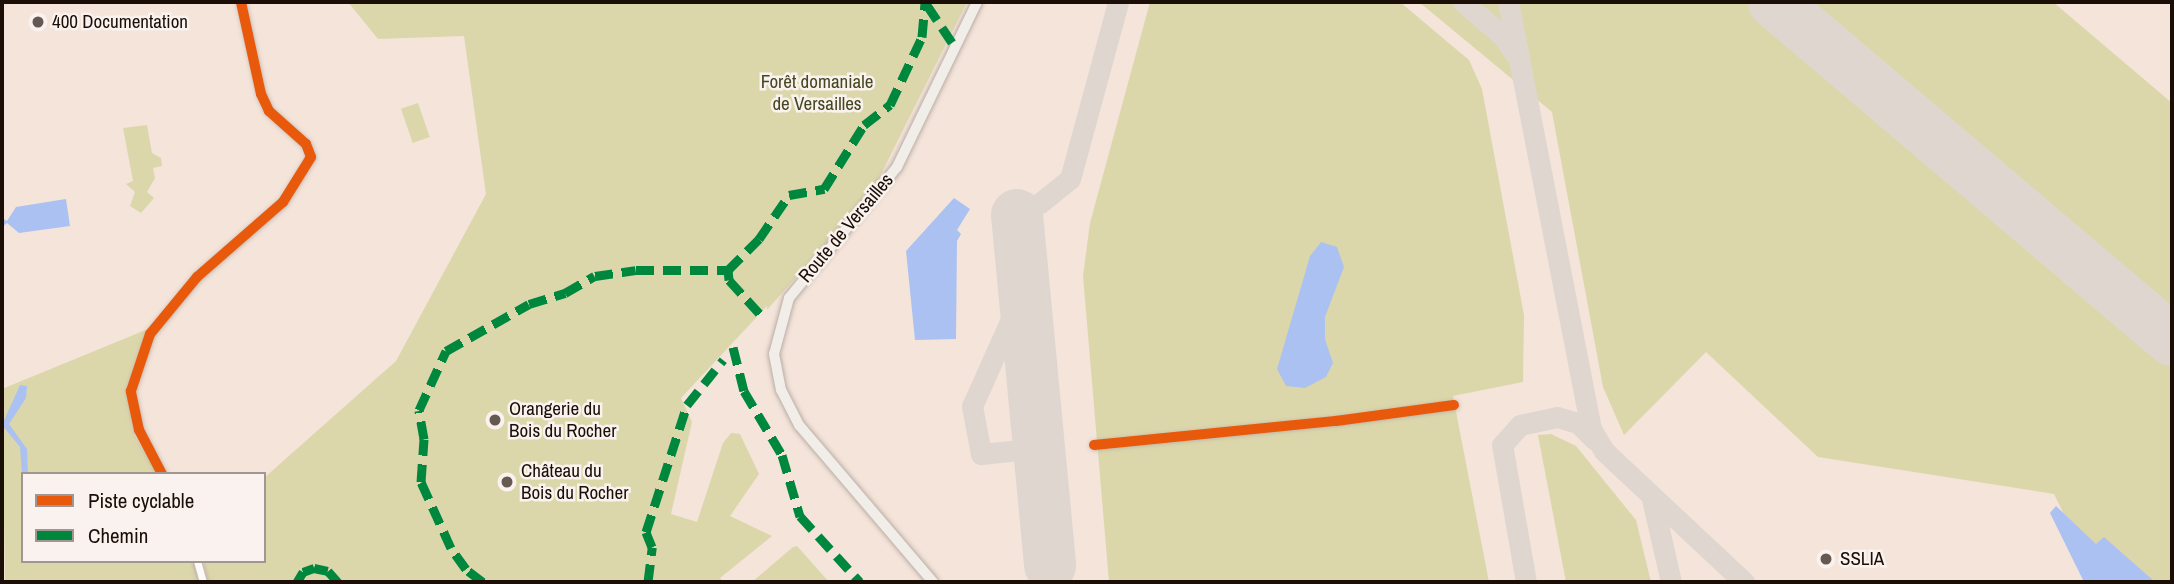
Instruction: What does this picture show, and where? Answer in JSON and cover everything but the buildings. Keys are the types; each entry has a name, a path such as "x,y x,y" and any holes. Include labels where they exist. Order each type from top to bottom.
{"main road":[{"name":"Route de Versailles","path":"933,582 799,425 781,390 775,354 789,298 897,167 976,2"}],"street":[{"path":"161,472 139,430 131,391 150,334 197,277 283,202 311,157 306,144 270,111 261,94 241,2"},
{"path":"1094,445 1336,421 1454,405"},
{"path":"198,563 204,582"}],"green space":[{"name":"Forêt domaniale de Versailles","path":"348,2 967,2 873,190 767,310 767,306 681,398 692,422 671,514 697,522 723,443 731,433 740,434 759,474 730,516 772,536 720,578 723,582 208,582 203,563 266,563 266,476 396,361 486,194 464,36 378,39"},
{"path":"1150,2 1400,2 1469,60 1482,89 1524,315 1523,382 1453,396 1489,582 1109,582 1083,276 1090,223"},
{"path":"1419,2 2053,2 2172,103 2172,582 2097,582 2054,494 1818,457 1706,352 1624,435 1603,387 1552,112"},
{"path":"418,103 430,137 413,143 401,109"},
{"path":"147,125 152,153 161,158 162,166 153,168 155,178 147,192 154,198 141,213 130,206 135,192 126,184 133,181 123,128"},
{"path":"148,329 126,391 135,436 156,472 21,472 21,563 194,563 198,582 5,582 2,389"},
{"path":"1551,434 1576,446 1636,520 1651,582 1566,582 1538,435"},
{"path":"797,546 829,582 752,582 793,547"}],"water":[{"path":"954,198 970,209 957,230 961,234 957,241 956,339 915,340 906,251"},
{"path":"66,199 70,226 19,233 7,223 2,227 2,218 7,221 16,207"},
{"path":"1321,242 1337,247 1344,267 1325,317 1325,339 1333,363 1326,377 1305,388 1286,386 1277,369 1310,256"},
{"path":"20,385 27,386 26,398 9,424 27,449 28,472 22,472 20,447 2,425"},
{"path":"2056,506 2096,544 2104,537 2155,582 2084,582 2050,513"}],"taxiway":[{"path":"1040,203 1070,179 1118,2"},
{"path":"1463,2 1503,36 1516,55"},
{"path":"1508,2 1591,429 1604,451 1744,582"},
{"path":"1024,290 972,406 981,454 1039,448"},
{"path":"1526,582 1502,445 1520,425 1557,417 1578,423 1594,439"},
{"path":"1652,499 1671,582"}],"runway":[{"path":"1774,2 2172,340"},
{"path":"1017,215 1050,565"}],"marked path":[{"path":"483,582 466,569 451,548 421,482 424,439 419,410 446,351 529,304 565,293 595,276 636,270 728,270 759,239 789,195 824,189 864,125 890,105 922,37 925,2"},
{"path":"927,5 955,47"},
{"path":"728,270 729,280 761,315"},
{"path":"733,347 744,391 782,455 800,516 860,582"},
{"path":"648,582 652,547 646,532 687,405 723,360"},
{"path":"297,582 303,572 314,568 328,571 338,582"}],"cycle path":[{"path":"161,472 139,430 131,391 150,334 197,277 283,202 311,157 306,144 269,111 261,94 241,2"},
{"path":"1094,445 1336,421 1454,405"}],"place":[{"name":"400 Documentation","path":"38,22"},
{"name":"Orangerie du Bois du Rocher","path":"495,420"},
{"name":"Château du Bois du Rocher","path":"507,482"},
{"name":"SSLIA","path":"1826,559"}]}
